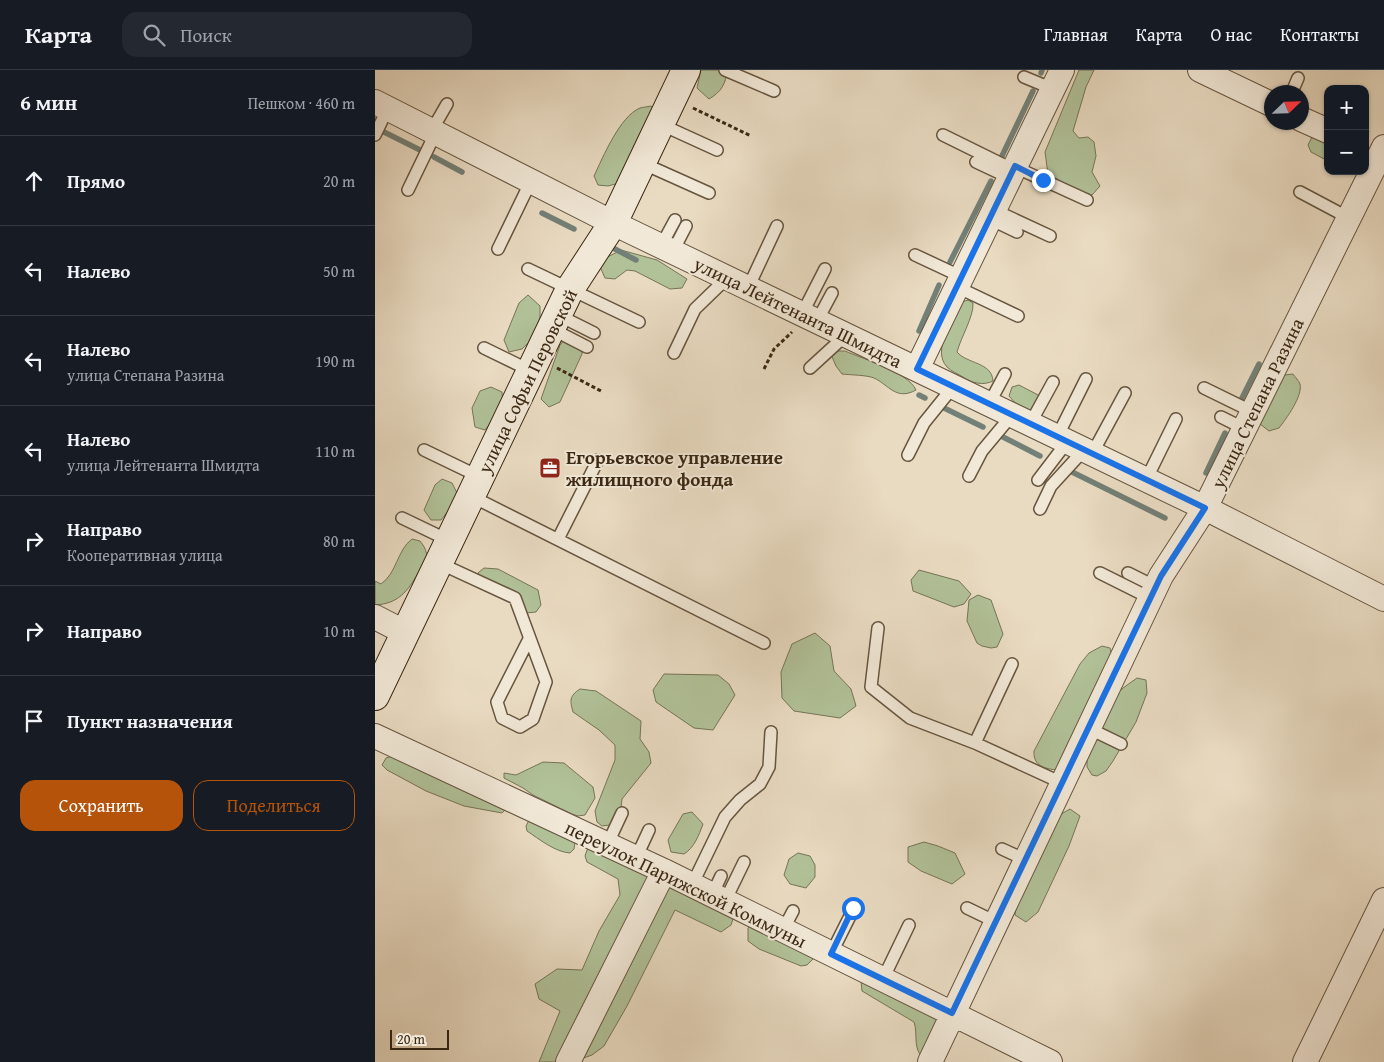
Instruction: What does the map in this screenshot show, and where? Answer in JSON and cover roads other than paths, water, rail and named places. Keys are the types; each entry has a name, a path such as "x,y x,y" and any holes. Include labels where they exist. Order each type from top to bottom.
{"street":[{"name":"улица Софьи Перовской","path":"375,696 570,290 613,223 686,70"},
{"path":"1200,70 1264,101"},
{"path":"917,369 1057,80"},
{"name":"улица Лейтенанта Шмидта","path":"381,105 613,223 1205,508 1384,599"},
{"path":"1309,123 1324,130"},
{"name":"улица Степана Разина","path":"930,1062 1153,592 1161,576 1205,508 1349,218 1378,153"},
{"path":"375,617 406,633"},
{"name":"переулок Парижской Коммуны","path":"375,736 664,871 788,920 831,954 1050,1062"},
{"path":"567,1062 664,871"},
{"path":"1305,1062 1384,900"}],"lane":[{"path":"725,70 774,92"},
{"path":"1024,77 1057,80"},
{"path":"1295,85 1298,78"},
{"path":"409,190 447,104"},
{"path":"375,135 381,105"},
{"path":"660,124 717,150"},
{"path":"943,135 1013,171 1087,200"},
{"path":"976,162 1013,171"},
{"path":"642,163 709,193"},
{"path":"497,249 531,181"},
{"path":"1300,192 1349,218"},
{"path":"992,214 1017,232"},
{"path":"992,214 1050,236"},
{"path":"667,249 675,220"},
{"path":"667,249 686,226"},
{"path":"748,288 777,226"},
{"path":"915,255 1018,316"},
{"path":"528,269 639,322"},
{"path":"809,317 825,269"},
{"path":"674,353 695,309 727,278"},
{"path":"809,317 832,293"},
{"path":"555,322 594,333"},
{"path":"555,322 587,347"},
{"path":"810,368 846,335"},
{"path":"484,348 534,364"},
{"path":"989,404 1005,374"},
{"path":"1041,509 1051,486 1075,446 1087,379"},
{"path":"969,476 981,452 1021,420 1053,382"},
{"path":"908,455 924,423 953,387"},
{"path":"1204,388 1249,421"},
{"path":"1038,480 1075,446 1125,393"},
{"path":"1221,417 1249,421"},
{"path":"1146,480 1176,419"},
{"path":"424,450 558,539 764,643"},
{"path":"558,539 598,460"},
{"path":"403,518 445,552 515,598 546,682 533,719 521,727 502,718 497,702 529,639"},
{"path":"1100,573 1153,592"},
{"path":"1128,573 1153,592"},
{"path":"878,628 871,687 910,718 975,743 1062,784"},
{"path":"975,743 1012,664"},
{"path":"1088,728 1121,744"},
{"path":"712,889 725,817 740,800 760,784 769,767 771,732"},
{"path":"607,845 622,812"},
{"path":"636,858 649,830"},
{"path":"1002,849 1025,860"},
{"path":"712,889 744,862"},
{"path":"831,954 853,908"},
{"path":"967,908 996,922"},
{"path":"883,979 909,925"}],"waterway":[{"path":"1001,158 1033,91"},
{"path":"384,132 422,151"},
{"path":"434,157 462,172"},
{"path":"950,262 991,181"},
{"path":"542,213 574,229"},
{"path":"613,248 636,260"},
{"path":"919,331 939,285"},
{"path":"1242,398 1259,364"},
{"path":"919,395 925,398"},
{"path":"942,407 983,427"},
{"path":"1206,473 1225,433"},
{"path":"1003,437 1040,456"},
{"path":"1066,469 1165,518"}],"place":[{"name":"Егорьевское управление жилищного фонда","path":"550,468"}]}
